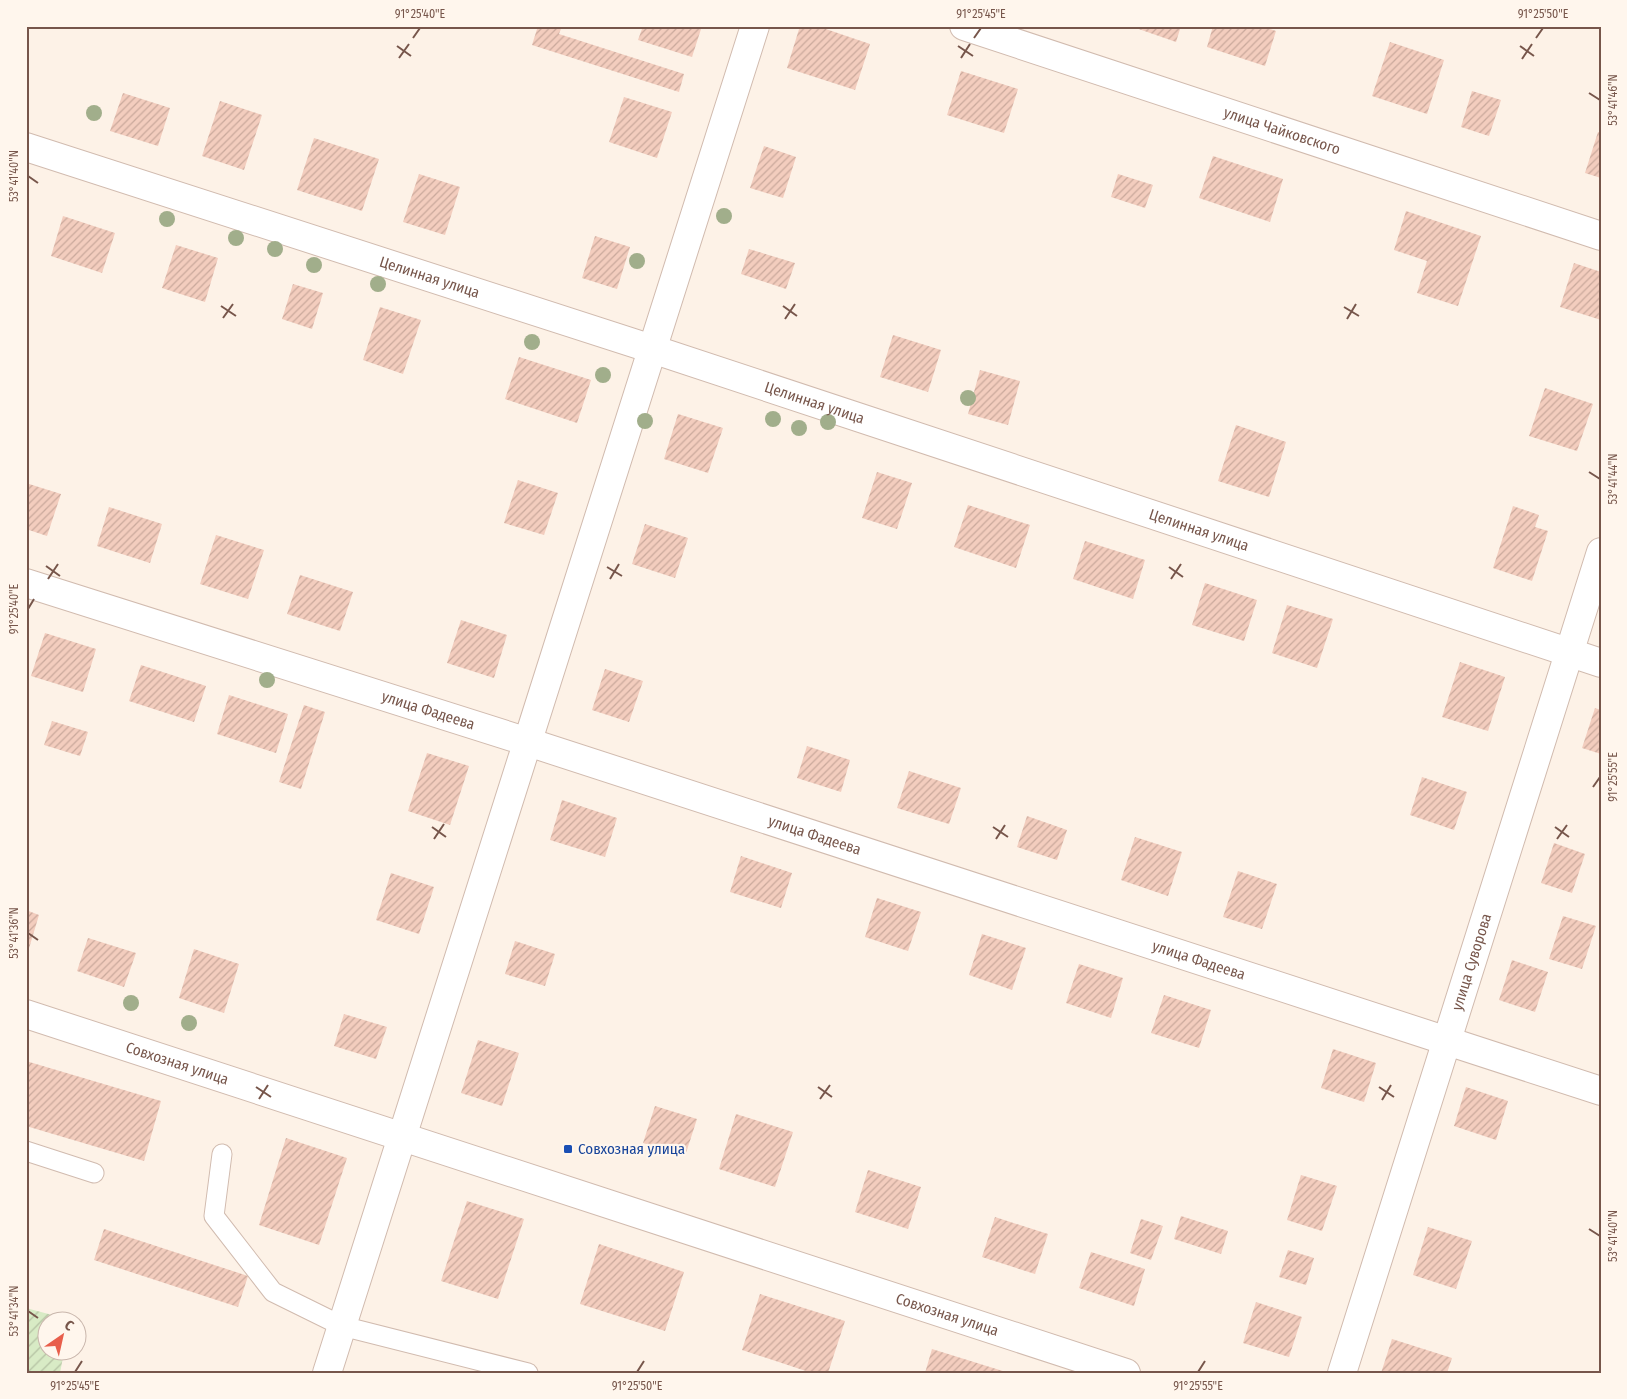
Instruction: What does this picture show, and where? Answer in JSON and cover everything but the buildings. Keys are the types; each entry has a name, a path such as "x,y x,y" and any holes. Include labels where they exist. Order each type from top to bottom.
{"street":[{"path":"327,1373 755,26"},
{"name":"улица Чайковского","path":"964,26 1601,236"},
{"name":"Целинная улица","path":"26,147 652,349 1601,663"},
{"name":"улица Суворова","path":"1342,1373 1601,552"},
{"name":"улица Фадеева","path":"26,583 528,742 1445,1042 1601,1091"},
{"name":"Совхозная улица","path":"26,1014 1126,1373"}],"lane":[{"path":"26,1151 94,1173"},
{"path":"222,1154 214,1216 274,1292 342,1326 528,1373"}],"green space":[{"path":"26,1308 41,1312 38,1312 38,1362 62,1362 60,1373 26,1373"}],"place":[{"name":"Совхозная улица","path":"568,1149"}]}
